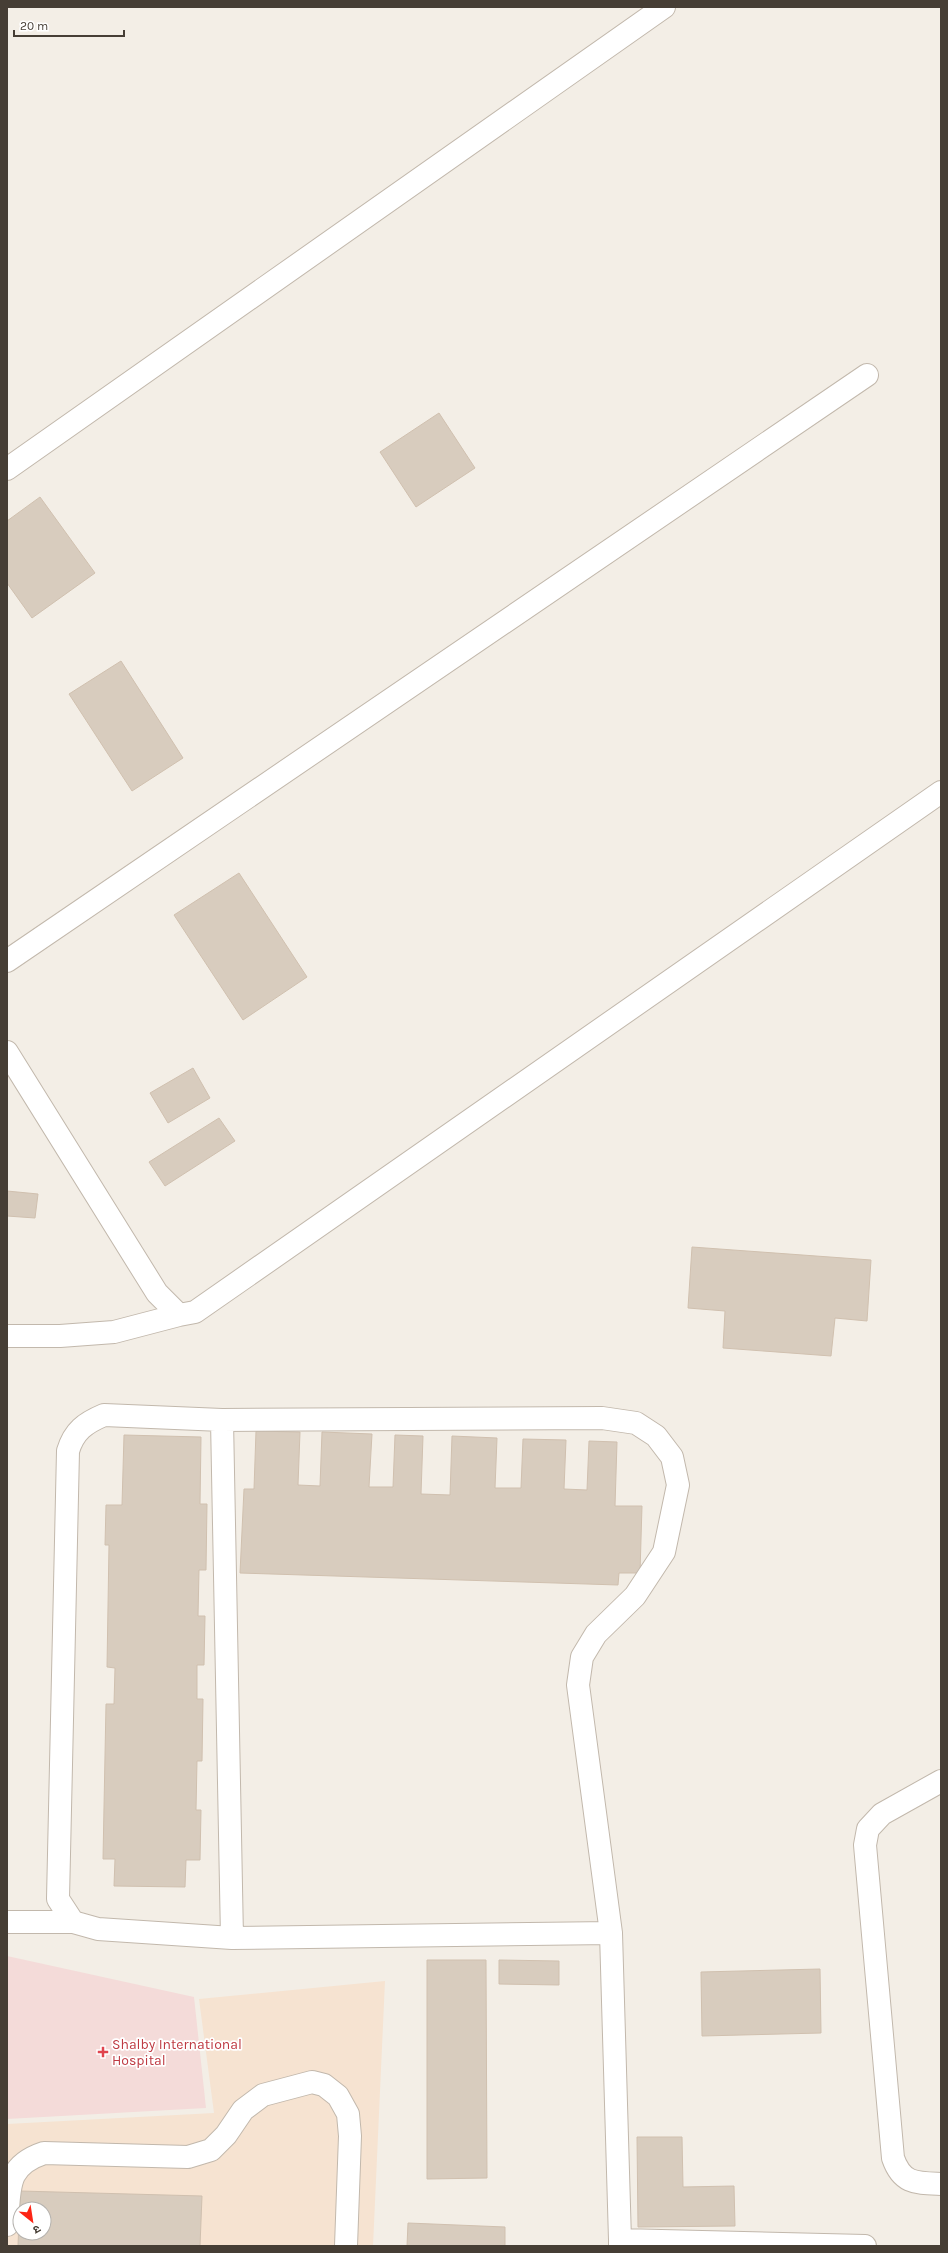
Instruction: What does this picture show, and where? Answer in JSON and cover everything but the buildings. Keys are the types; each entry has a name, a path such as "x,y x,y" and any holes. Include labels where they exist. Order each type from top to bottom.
{"street":[{"path":"7,469 641,25 664,7"},
{"path":"7,961 867,375"},
{"path":"7,1336 60,1336 114,1332 195,1312 215,1300 941,792"},
{"path":"7,1052 157,1293 179,1315"},
{"path":"73,1922 58,1899 68,1451 72,1437 87,1422 104,1415 222,1420 602,1418 636,1423 656,1436 672,1457 678,1485 664,1552 635,1596 596,1634 582,1657 578,1684 611,1933 620,2243 865,2246"},
{"path":"222,1420 232,1938"},
{"path":"941,1781 882,1814 868,1829 865,1845 893,2158 898,2172 909,2180 921,2183 941,2184"},
{"path":"7,1922 73,1922 98,1929 232,1938 611,1933"},
{"path":"7,2225 11,2183 15,2172 27,2158 44,2153 188,2158 211,2150 226,2135 243,2110 263,2095 312,2082 324,2085 338,2096 348,2114 350,2136 346,2246"}],"shaded area":[{"name":"Shalby International Hospital","path":"7,1956 194,1997 206,2108 7,2119"},
{"path":"385,1981 373,2246 7,2246 7,2124 214,2113 199,1999"}],"place":[{"name":"Shalby International Hospital","path":"103,2052"}]}
